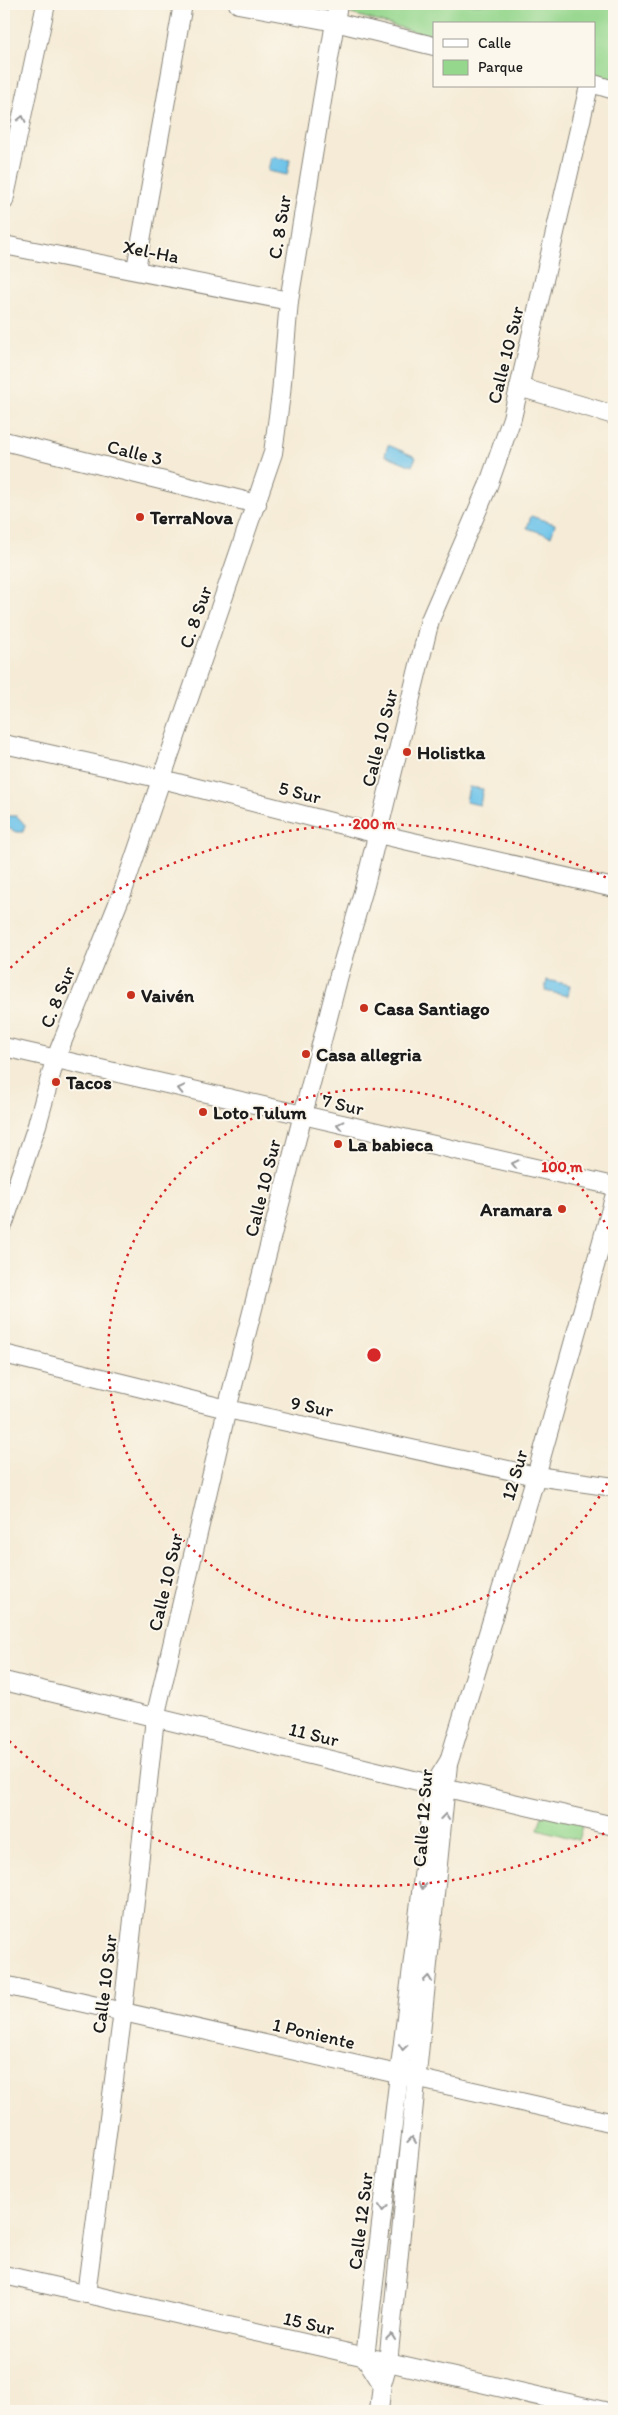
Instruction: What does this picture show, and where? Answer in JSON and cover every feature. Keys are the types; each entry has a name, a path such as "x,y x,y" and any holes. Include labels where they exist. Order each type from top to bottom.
{"street":[{"path":"4,200 46,4"},
{"path":"136,269 183,4"},
{"path":"238,4 334,22 433,46"},
{"name":"C. 8 Sur","path":"4,1223 37,1126 55,1060 124,891 273,453 282,394 289,300 338,4"},
{"path":"596,85 614,90"},
{"name":"Calle 10 Sur","path":"86,2294 123,2011 155,1718 227,1409 302,1116 378,834 430,620 488,486 512,418 588,88"},
{"name":"Xel-Ha","path":"4,245 289,300"},
{"path":"519,387 614,415"},
{"name":"Calle 3","path":"4,441 256,504"},
{"name":"5 Sur","path":"4,744 162,779 378,834 614,888"},
{"name":"7 Sur","path":"4,1047 614,1186"},
{"name":"12 Sur","path":"448,1761 536,1476 614,1198"},
{"name":"9 Sur","path":"4,1354 227,1409 536,1476 614,1487"},
{"name":"11 Sur","path":"4,1681 441,1787 614,1826"},
{"name":"Calle 12 Sur","path":"365,2357 400,2074 441,1787 448,1761"},
{"name":"Calle 12 Sur","path":"379,2411 382,2384 388,2363 410,2166 441,1787"},
{"name":"1 Poniente","path":"4,1985 614,2124"},
{"path":"389,2165 410,2166"},
{"name":"15 Sur","path":"4,2275 604,2411"},
{"path":"365,2357 382,2384"}],"green space":[{"path":"350,4 614,4 614,86 596,82 596,22 433,22 433,37 348,13"},
{"path":"543,1812 583,1823 578,1840 538,1829"}],"water":[{"path":"271,157 290,160 287,175 268,171"},
{"path":"388,445 416,457 412,466 385,455"},
{"path":"531,516 555,524 551,536 527,528"},
{"path":"469,787 483,789 480,805 466,802"},
{"path":"8,816 17,816 25,825 23,832 16,832 4,826 4,819"},
{"path":"547,980 570,985 568,996 545,991"}],"place":[{"name":"TerraNova","path":"140,517"},
{"name":"Holistka","path":"407,752"},
{"name":"Vaivén","path":"131,995"},
{"name":"Casa Santiago","path":"364,1008"},
{"name":"Casa allegria","path":"306,1054"},
{"name":"Tacos","path":"56,1082"},
{"name":"Loto Tulum","path":"203,1112"},
{"name":"La babieca","path":"338,1144"},
{"name":"Aramara","path":"562,1209"}]}
